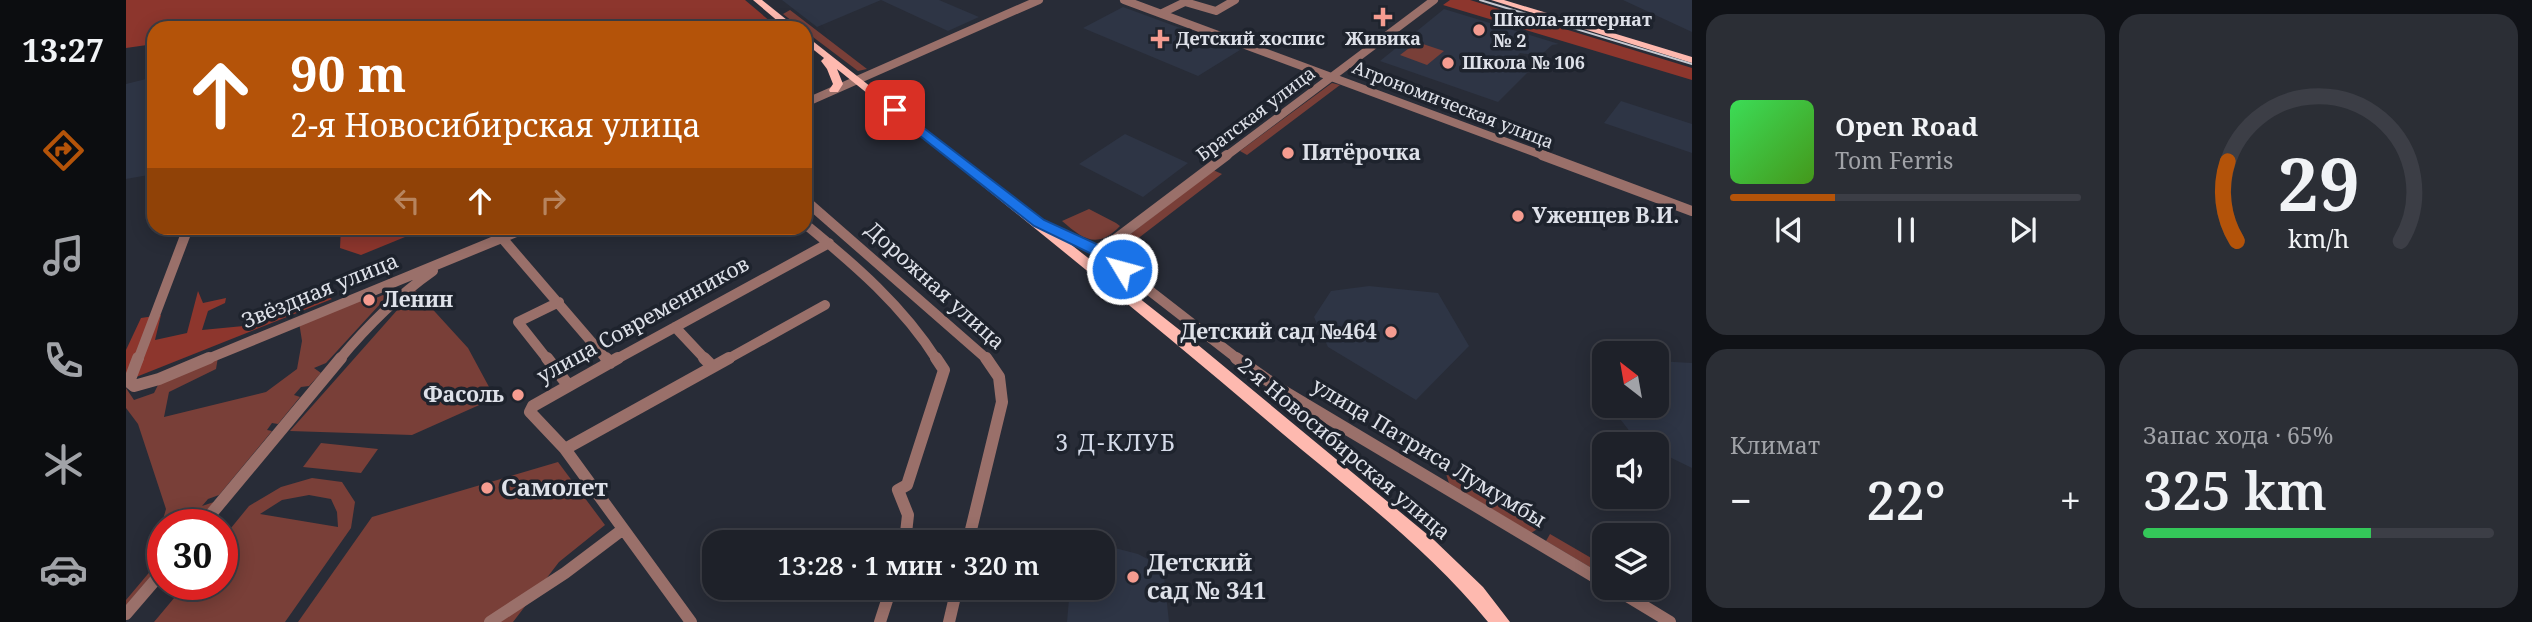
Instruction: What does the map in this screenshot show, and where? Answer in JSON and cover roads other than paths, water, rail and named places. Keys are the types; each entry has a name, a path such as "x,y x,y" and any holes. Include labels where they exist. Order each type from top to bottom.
{"main road":[{"path":"1495,0 1692,60"},
{"path":"758,1 783,21"},
{"name":"2-я Новосибирская улица","path":"812,44 1039,223 1093,253 1427,546 1476,593 1500,622"},
{"path":"818,49 832,68 838,84 834,90"}],"street":[{"path":"812,100 1039,0"},
{"name":"Агрономическая улица","path":"1124,0 1692,211"},
{"path":"1163,13 1185,2 1216,11 1235,0"},
{"name":"Братская улица","path":"1093,253 1105,247 1434,0"},
{"name":"Дорожная улица","path":"812,206 974,346 993,365 1003,382 1002,402 971,530"},
{"path":"812,230 829,243 915,330 944,370 907,485 898,490 908,507 911,521 908,530"},
{"name":"Звёздная улица","path":"185,235 129,382 134,386 159,379 509,235"},
{"path":"502,238 610,363"},
{"name":"улица Современников","path":"691,622 565,449 530,412 533,406 568,385 829,243"},
{"name":"улица Патриса Лумумбы","path":"1093,253 1283,391 1592,575"},
{"path":"215,509 375,317 401,293 444,264"},
{"path":"392,281 401,293"},
{"path":"559,302 518,322 568,385"},
{"path":"565,449 825,305"},
{"path":"675,327 712,366"},
{"path":"490,622 565,573 622,530"},
{"path":"126,614 147,590"},
{"path":"880,622 887,600"},
{"path":"949,622 954,600"},
{"path":"1634,600 1671,622"}],"tram line":[{"path":"1480,0 1692,64"}],"place":[{"name":"Живика","path":"1383,17"},
{"name":"Школа-интернат № 2","path":"1479,30"},
{"name":"Детский хоспис","path":"1160,39"},
{"name":"Школа № 106","path":"1448,63"},
{"name":"Пятёрочка","path":"1288,153"},
{"name":"Уженцев В.И.","path":"1518,216"},
{"name":"Ленин","path":"369,300"},
{"name":"Детский сад №464","path":"1391,332"},
{"name":"Фасоль","path":"518,395"},
{"name":"Самолет","path":"487,488"},
{"name":"Детский сад № 341","path":"1133,577"}],"district":[{"name":"3 Д-КЛУБ","path":"1116,443"}]}
